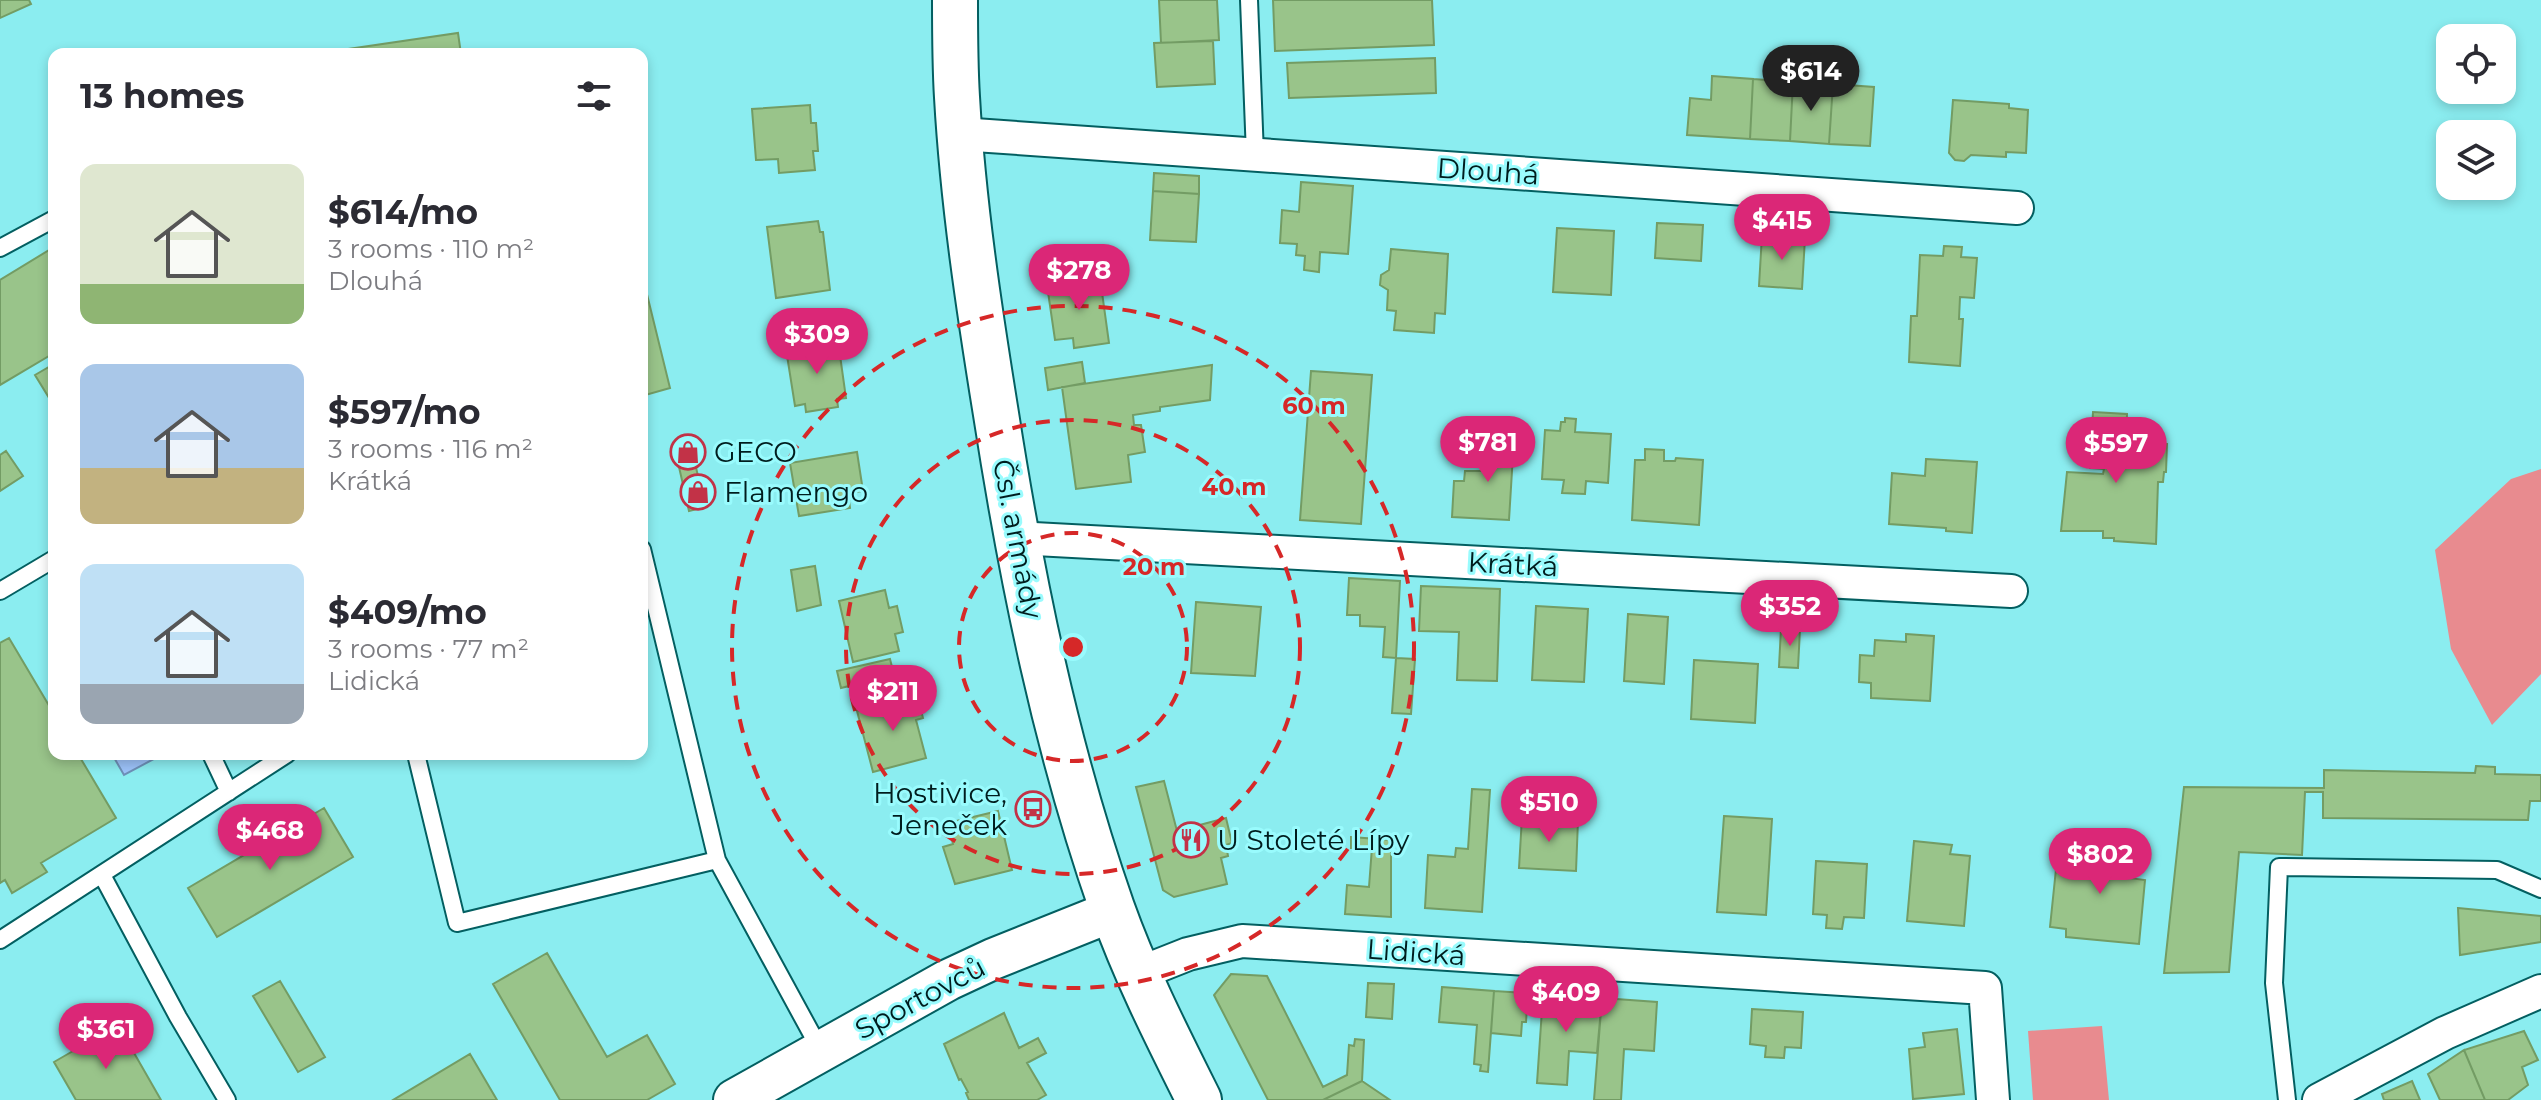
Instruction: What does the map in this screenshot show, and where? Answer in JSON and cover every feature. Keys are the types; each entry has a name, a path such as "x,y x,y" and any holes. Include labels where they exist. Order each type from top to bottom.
{"main road":[{"name":"Čsl. armády","path":"955,0 960,134 981,319 1015,538 1080,810 1113,911 1171,1045 1199,1100"}],"street":[{"name":"Dlouhá","path":"960,134 2017,208"},
{"name":"Krátká","path":"1015,538 2011,591"},
{"name":"Sportovců","path":"734,1100 948,980 1113,911"},
{"name":"Lidická","path":"1140,973 1188,954 1242,941 1985,988 1993,1100"},
{"path":"2319,1100 2445,1033 2541,991"}],"lane":[{"path":"1249,0 1255,155"},
{"path":"0,248 48,222"},
{"path":"0,591 48,563"},
{"path":"648,574 717,860 821,1051"},
{"path":"214,760 229,792"},
{"path":"0,940 278,760"},
{"path":"417,760 457,923 717,860"},
{"path":"2287,1100 2274,983 2279,867 2497,870 2541,889"},
{"path":"102,875 178,1017 227,1100"}],"shaded area":[{"path":"2541,469 2541,674 2492,725 2451,649 2435,550 2511,479"},
{"path":"2102,1026 2109,1100 2033,1100 2028,1031"}],"water":[{"path":"115,760 152,760 124,775"}],"building":[{"path":"0,0 29,0 31,4 0,18"},
{"path":"1159,0 1217,0 1219,40 1161,43"},
{"path":"1273,0 1432,0 1434,45 1275,51"},
{"path":"458,33 460,48 355,48"},
{"path":"1213,41 1215,84 1157,87 1154,43"},
{"path":"1435,58 1436,93 1289,98 1287,63"},
{"path":"1712,76 1753,79 1750,139 1687,135 1690,98 1711,100"},
{"path":"1753,79 1793,82 1790,141 1750,139"},
{"path":"1793,82 1833,84 1829,144 1790,141"},
{"path":"1833,84 1874,87 1870,146 1829,144"},
{"path":"1953,100 2009,104 2009,108 2028,110 2026,153 2006,152 2006,157 1971,155 1964,161 1955,160 1949,153"},
{"path":"810,105 811,123 816,123 818,151 813,151 815,170 779,173 778,159 756,160 752,109"},
{"path":"1154,173 1199,176 1199,194 1153,191"},
{"path":"1301,182 1353,186 1348,254 1320,252 1319,272 1304,270 1305,256 1296,255 1297,244 1280,243 1282,210 1299,212"},
{"path":"1153,191 1199,194 1196,242 1150,240"},
{"path":"818,221 820,232 823,232 830,290 776,298 767,227"},
{"path":"1657,223 1703,225 1701,261 1655,258"},
{"path":"1557,228 1614,231 1611,295 1553,292"},
{"path":"1762,235 1805,238 1802,289 1759,286"},
{"path":"1944,246 1962,247 1961,257 1977,258 1974,298 1960,297 1959,319 1963,319 1960,366 1909,362 1911,316 1917,316 1920,255 1943,256"},
{"path":"1391,249 1448,254 1445,314 1435,313 1434,333 1394,330 1396,311 1387,310 1388,290 1380,285 1381,275 1389,270"},
{"path":"48,251 48,357 0,385 0,280"},
{"path":"1100,278 1109,343 1074,348 1073,338 1055,340 1047,285"},
{"path":"648,298 670,388 648,394"},
{"path":"838,341 846,398 837,399 838,407 806,412 805,404 795,406 786,349"},
{"path":"1082,362 1085,383 1048,390 1045,368"},
{"path":"1212,365 1210,400 1160,407 1160,411 1133,415 1134,425 1141,425 1145,452 1128,455 1131,482 1076,489 1062,387"},
{"path":"48,367 48,396 35,375"},
{"path":"1311,371 1372,375 1361,524 1300,520"},
{"path":"2093,412 2127,414 2126,443 2167,444 2166,472 2163,482 2158,482 2156,544 2114,541 2114,538 2103,538 2103,531 2061,531 2067,472 2103,474 2104,469 2090,468"},
{"path":"1565,418 1576,419 1575,432 1611,434 1608,483 1586,481 1585,494 1562,493 1564,480 1542,479 1545,430 1560,431"},
{"path":"1506,421 1515,422 1509,520 1452,517 1454,481 1464,481 1465,471 1493,471 1496,427 1505,428"},
{"path":"690,441 705,507 689,511 674,445"},
{"path":"1645,449 1664,450 1664,461 1675,461 1676,458 1703,460 1699,525 1632,520 1635,460 1645,460"},
{"path":"6,451 23,476 0,491 0,455"},
{"path":"857,452 863,491 855,492 856,499 849,500 850,508 799,516 790,463"},
{"path":"1926,459 1977,462 1972,533 1889,524 1892,473 1925,476"},
{"path":"815,566 821,605 797,611 791,570"},
{"path":"1349,578 1400,581 1396,658 1383,657 1385,627 1360,626 1360,615 1347,615"},
{"path":"1421,586 1500,589 1497,681 1457,680 1459,632 1419,631"},
{"path":"885,590 889,608 897,606 903,632 895,634 899,651 853,662 839,601"},
{"path":"1196,602 1261,607 1255,676 1191,673"},
{"path":"1536,606 1588,609 1584,682 1532,680"},
{"path":"1628,614 1668,617 1664,684 1624,681"},
{"path":"1781,628 1800,629 1798,668 1779,667"},
{"path":"1906,634 1934,636 1930,701 1871,698 1871,683 1859,682 1860,655 1874,656 1875,640 1906,642"},
{"path":"9,638 48,704 48,760 82,760 116,818 41,863 47,872 12,893 5,880 0,883 0,643"},
{"path":"1396,658 1415,659 1411,714 1392,713"},
{"path":"890,659 894,675 841,688 837,671"},
{"path":"1694,660 1758,664 1755,723 1691,719"},
{"path":"917,695 923,718 916,720 926,758 873,772 857,711"},
{"path":"2476,766 2495,767 2495,774 2541,775 2541,801 2530,801 2528,820 2323,818 2323,792 2305,792 2302,855 2239,852 2229,972 2164,973 2184,787 2324,788 2324,770 2475,773"},
{"name":"U Stoleté Lípy","path":"1164,781 1177,831 1226,818 1232,843 1226,845 1228,856 1221,858 1227,884 1174,897 1163,890 1136,787"},
{"path":"1472,789 1490,790 1482,912 1425,908 1428,855 1455,857 1456,848 1468,849"},
{"path":"324,808 353,857 217,937 188,888"},
{"path":"998,811 1012,870 955,884 943,847 953,844 948,823"},
{"path":"1724,816 1772,819 1766,915 1717,912"},
{"path":"1522,817 1578,820 1576,871 1519,868"},
{"path":"1351,837 1391,840 1391,917 1345,914 1347,885 1369,887 1372,847 1351,848"},
{"path":"2081,840 2132,844 2129,878 2145,880 2139,944 2066,937 2066,929 2050,927 2056,869 2079,871"},
{"path":"1914,841 1952,845 1950,854 1970,856 1964,926 1907,921"},
{"path":"1816,861 1867,864 1864,918 1844,917 1842,929 1826,928 1827,915 1813,914"},
{"path":"2458,908 2541,916 2541,942 2460,955"},
{"path":"547,953 607,1057 647,1035 675,1084 647,1100 560,1100 493,984"},
{"path":"1231,974 1267,976 1323,1087 1347,1075 1349,1045 1354,1046 1355,1039 1364,1040 1362,1081 1323,1100 1268,1100 1214,995"},
{"path":"280,981 325,1057 298,1072 253,996"},
{"path":"1368,983 1394,984 1392,1019 1366,1017"},
{"path":"1442,987 1494,991 1488,1072 1480,1071 1481,1065 1474,1064 1477,1025 1439,1022"},
{"path":"1494,991 1528,993 1526,1022 1522,1022 1521,1036 1491,1033"},
{"path":"1543,995 1602,998 1597,1053 1569,1051 1567,1085 1537,1083"},
{"path":"1602,998 1657,1002 1654,1051 1624,1049 1621,1100 1594,1100"},
{"path":"1752,1009 1803,1012 1801,1048 1785,1047 1784,1058 1765,1057 1766,1046 1750,1044"},
{"path":"1004,1013 1019,1048 1038,1038 1046,1053 1027,1063 1046,1095 1037,1100 969,1100 944,1044"},
{"path":"118,1025 161,1100 76,1100 54,1062"},
{"path":"1957,1029 1964,1094 1913,1099 1909,1049 1925,1047 1923,1033"},
{"path":"2524,1031 2538,1060 2522,1067 2528,1085 2508,1100 2485,1100 2464,1050"},
{"path":"2464,1050 2485,1100 2440,1100 2428,1074"},
{"path":"470,1054 497,1100 393,1100"},
{"path":"1362,1081 1390,1100 1323,1100"},
{"path":"2412,1081 2420,1100 2384,1100 2382,1094"}],"place":[{"name":"GECO","path":"688,452"},
{"name":"Flamengo","path":"698,492"},
{"name":"Hostivice, Jeneček","path":"1033,809"},
{"name":"U Stoleté Lípy","path":"1191,840"}]}
